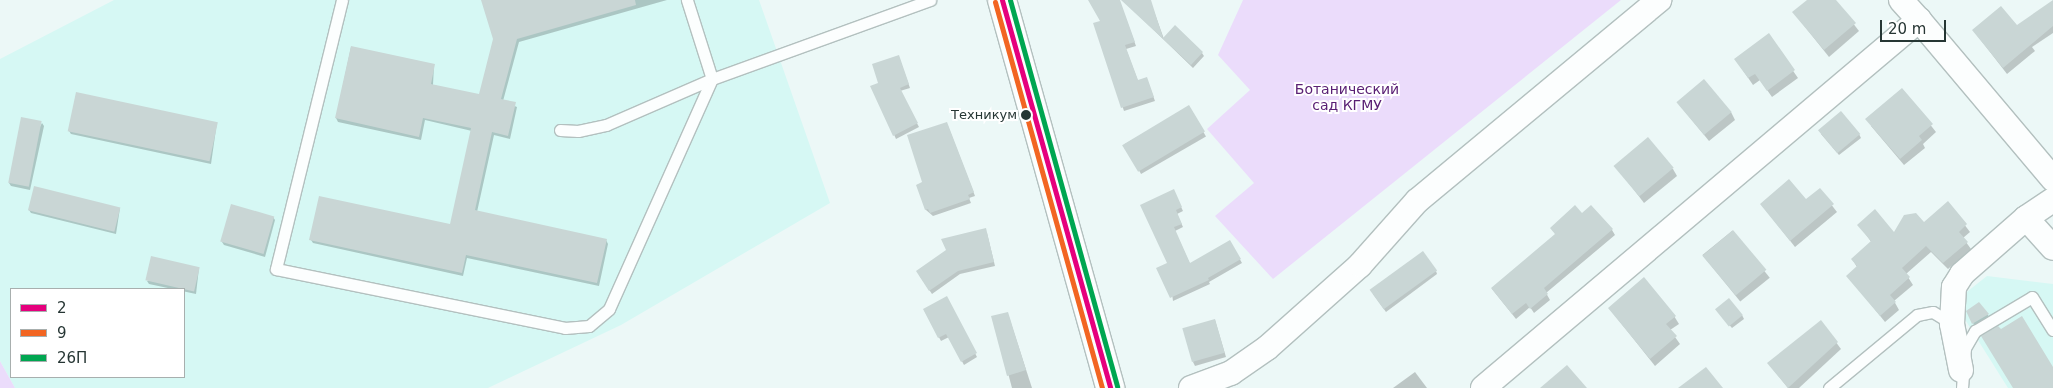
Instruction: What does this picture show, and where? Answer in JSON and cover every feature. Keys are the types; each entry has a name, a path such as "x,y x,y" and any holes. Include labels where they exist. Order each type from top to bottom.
{"main road":[{"path":"1002,0 1110,388"}],"street":[{"path":"1191,388 1232,373 1267,348 1360,264 1417,201 1658,0"},
{"path":"1902,0 2053,179"},
{"path":"1483,388 1919,20"},
{"path":"1961,379 1952,324 1954,287 1962,274 2026,218 2053,200"},
{"path":"2026,218 2053,248"}],"lane":[{"path":"342,0 276,269 565,328 589,326 609,309 712,79 687,0"},
{"path":"560,130 578,131 606,125 712,79 930,0"},
{"path":"1961,379 1965,348 1975,332 2032,297 2053,330"},
{"path":"1829,388 1917,315 1933,312 1952,324"}],"shaded area":[{"path":"114,0 759,0 830,203 621,325 488,388 15,388 0,361 0,59"},
{"path":"1987,276 2053,284 2053,388 2008,388 1954,302"}],"green space":[{"name":"Ботанический сад КГМУ","path":"1243,0 1621,0 1273,279 1215,216 1254,183 1207,129 1250,90 1218,55"},
{"path":"0,361 15,388 0,388"}],"building":[{"path":"481,0 635,0 636,5 517,39 501,99 516,102 508,136 492,132 475,210 607,239 597,283 466,255 462,273 309,240 319,196 450,224 471,128 423,118 419,137 335,118 351,46 435,64 431,84 479,94 493,39"},
{"path":"1088,0 1120,0 1135,42 1125,45 1138,80 1147,77 1154,97 1121,108 1093,23 1100,21"},
{"path":"1121,0 1151,0 1163,38 1175,25 1203,52 1191,65"},
{"path":"1807,0 1836,0 1856,23 1824,50 1792,12"},
{"path":"2053,0 2053,26 2003,68 1972,30 2001,6 2017,25"},
{"path":"1769,33 1795,70 1767,91 1755,74 1748,78 1734,59"},
{"path":"899,55 909,84 900,88 918,123 893,136 870,86 878,83 872,64"},
{"path":"1704,79 1732,112 1704,135 1676,102"},
{"path":"1902,88 1933,124 1919,136 1922,140 1900,159 1865,119"},
{"path":"76,92 218,122 210,161 68,131"},
{"path":"1189,105 1205,132 1138,172 1122,145"},
{"path":"1841,111 1860,134 1837,153 1818,130"},
{"path":"21,117 42,121 29,187 8,183"},
{"path":"947,122 974,192 968,195 970,199 930,213 928,209 925,210 916,185 922,182 907,135"},
{"path":"1648,137 1674,168 1639,197 1614,166"},
{"path":"1789,179 1806,199 1820,188 1834,204 1790,241 1760,204"},
{"path":"34,186 120,208 114,232 28,210"},
{"path":"1174,189 1182,207 1176,210 1182,224 1174,227 1190,263 1230,240 1241,259 1208,278 1209,280 1170,298 1156,268 1167,263 1140,205"},
{"path":"1948,201 1967,224 1959,232 1968,242 1943,263 1926,246 1902,268 1910,277 1890,295 1896,302 1880,316 1846,276 1857,266 1851,259 1871,241 1857,225 1875,209 1894,232 1904,215 1916,213 1924,222"},
{"path":"231,204 274,216 264,254 220,241"},
{"path":"1575,205 1582,213 1591,205 1613,229 1544,288 1548,294 1530,309 1526,303 1512,314 1491,288 1555,234 1550,228"},
{"path":"986,228 994,262 958,271 929,291 916,271 946,250 941,239"},
{"path":"1733,230 1766,270 1736,296 1702,256"},
{"path":"1423,251 1437,270 1384,309 1370,290"},
{"path":"151,256 200,267 194,292 145,280"},
{"path":"1644,277 1676,316 1666,324 1677,336 1650,359 1608,308"},
{"path":"947,296 977,353 961,362 946,334 938,338 923,309"},
{"path":"1729,298 1743,315 1729,326 1715,309"},
{"path":"1979,302 1989,314 1972,324 1966,311"},
{"path":"1008,312 1026,370 1007,376 991,316"},
{"path":"2022,316 2053,367 2053,388 2013,388 1981,336 1998,326 2001,329"},
{"path":"1215,319 1225,353 1192,362 1182,328"},
{"path":"1821,320 1838,342 1788,388 1767,363"},
{"path":"1567,365 1587,388 1540,388"},
{"path":"1706,367 1723,388 1678,388"}],"transit line":[{"name":"2","path":"1002,0 1110,388"},
{"name":"26П","path":"1010,0 1117,386"},
{"name":"9","path":"995,2 1102,388"}],"place":[{"name":"Техникум","path":"1026,115"}]}
